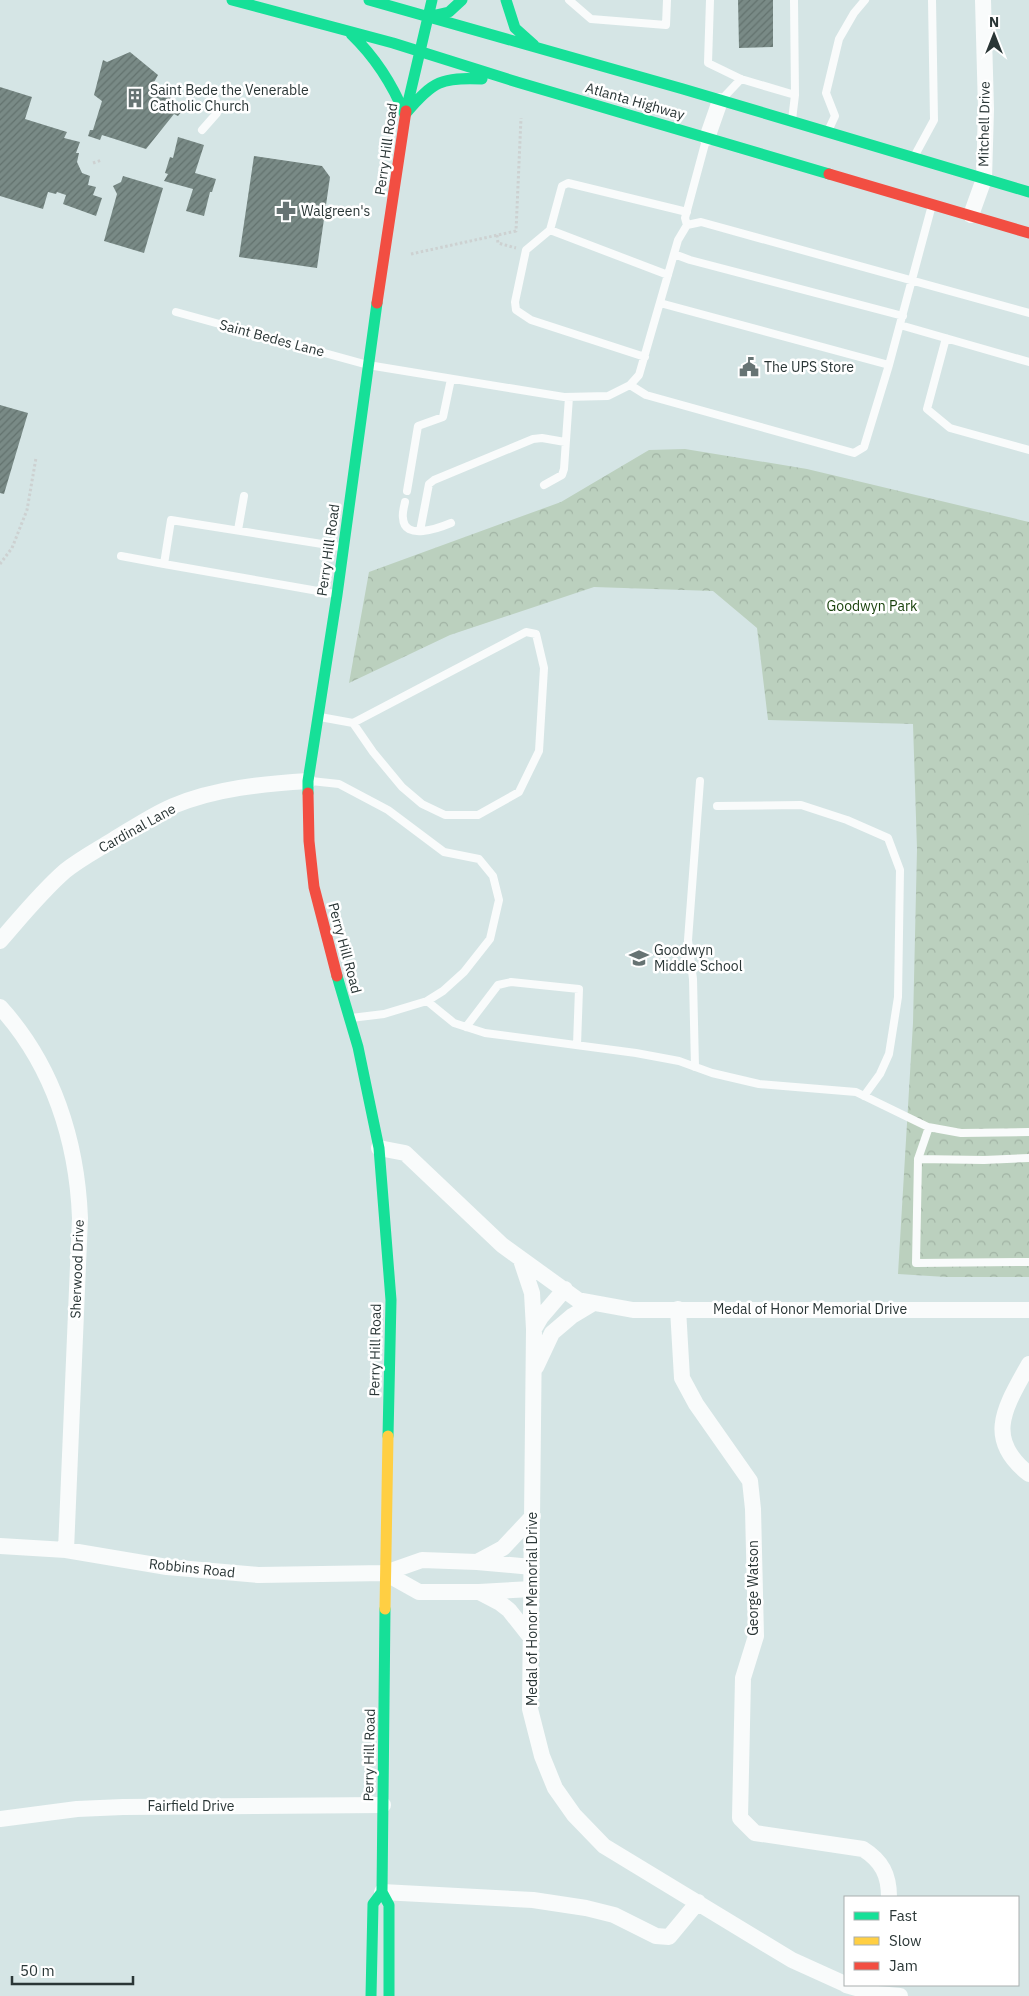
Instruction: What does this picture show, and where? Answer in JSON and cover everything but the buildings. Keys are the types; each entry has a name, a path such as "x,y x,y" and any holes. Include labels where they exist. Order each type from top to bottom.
{"main road":[{"name":"Atlanta Highway","path":"232,0 418,51 1029,233"},
{"name":"Atlanta Highway","path":"369,0 1029,192"},
{"name":"Perry Hill Road","path":"389,1996 389,1905 382,1892 385,1573 391,1300 379,1148 364,1073 314,887 309,841 308,781 344,547 368,365 405,115 418,51 432,0"},
{"path":"427,17 449,12 462,0"},
{"path":"506,0 515,28 536,48"},
{"path":"348,31 370,51 380,64 405,115 424,92 441,81 463,77 517,82"},
{"name":"Perry Hill Road","path":"371,1996 373,1904 382,1892"}],"street":[{"name":"Mitchell Drive","path":"971,216 984,179 986,109 983,0"},
{"path":"707,138 720,101"},
{"name":"Cardinal Lane","path":"0,941 65,871 154,815 201,797 254,785 308,781"},
{"name":"Sherwood Drive","path":"0,1007 25,1039 43,1067 54,1089 68,1132 79,1195 80,1218 66,1550"},
{"name":"Medal of Honor Memorial Drive","path":"379,1148 405,1153 502,1245 578,1300 592,1304 632,1310 678,1308 1029,1310"},
{"name":"Medal of Honor Memorial Drive","path":"521,1260 532,1293 534,1329 530,1709 542,1756 554,1788 574,1815 604,1846 792,1960 844,1984"},
{"path":"534,1329 565,1289"},
{"name":"Medal of Honor Memorial Drive","path":"534,1371 552,1333 572,1316 592,1304"},
{"name":"George Watson","path":"678,1308 682,1378 696,1404 750,1481 753,1509 756,1636 743,1678 740,1818 755,1833 863,1849 877,1858 889,1883 889,1896"},
{"path":"1029,1364 1005,1411 1001,1431 1007,1452 1018,1466 1029,1474"},
{"path":"477,1562 503,1548 533,1516"},
{"name":"Robbins Road","path":"0,1546 66,1550 167,1568 209,1572 258,1575 385,1573"},
{"path":"385,1573 422,1560 532,1567"},
{"path":"385,1573 419,1592 479,1592 532,1589"},
{"path":"479,1592 509,1610 532,1639"},
{"name":"Fairfield Drive","path":"0,1819 77,1809 123,1806 383,1805"},
{"path":"382,1892 533,1900 586,1908 614,1915 656,1936 669,1937 698,1902"},
{"name":"Medal of Honor Memorial Drive","path":"849,1986 877,1994 891,1992"}],"lane":[{"path":"569,0 592,19 666,25 667,0"},
{"path":"710,0 708,63 742,79 796,95"},
{"path":"791,122 796,95 794,0"},
{"path":"827,133 835,116 826,93 839,39 854,13 865,0"},
{"path":"913,158 934,120 932,0"},
{"path":"720,101 742,79"},
{"path":"202,130 216,113 216,100"},
{"path":"707,138 685,218 687,225 678,240 639,375 630,385 646,395 854,453 864,447 903,316 933,204"},
{"path":"645,357 531,320 516,310 515,302 526,250 550,230 562,186 568,183 687,212"},
{"path":"687,225 701,222 1029,313"},
{"path":"550,230 668,275"},
{"path":"674,254 690,260 903,316"},
{"path":"660,302 889,365"},
{"name":"Saint Bedes Lane","path":"176,312 368,365 451,379 569,397 608,396 630,385"},
{"path":"900,325 1029,362"},
{"path":"946,338 927,409 950,428 1029,450"},
{"path":"407,491 418,426 443,417 451,379"},
{"path":"544,485 562,475 564,469 569,397"},
{"path":"420,531 429,484 434,480 533,439 542,438 565,442"},
{"path":"238,530 244,496"},
{"path":"405,502 402,518 404,525 410,529 432,531 451,523"},
{"path":"164,564 171,520 344,547"},
{"path":"121,556 337,595"},
{"path":"319,717 353,723 526,632 536,634 544,668 539,751 520,792 478,815 445,815 422,804 402,787 373,752 353,723"},
{"path":"308,781 339,784 388,810 444,852 479,859 493,876 499,900 490,939 464,972 443,991 427,1001 384,1014 349,1018"},
{"path":"695,1067 693,980 688,940 700,781"},
{"path":"717,806 800,805 846,820 888,838 900,870 898,997 889,1054 880,1074 864,1096"},
{"path":"466,1027 498,985 510,982 579,989 577,1045"},
{"path":"427,1001 454,1023 485,1034 636,1052 679,1061 712,1073 759,1084 856,1092 929,1128 962,1133 1029,1132"},
{"path":"929,1128 918,1159 916,1263 1029,1262"},
{"path":"918,1159 984,1160 1029,1158"}],"path":[{"path":"411,254 516,231 521,118"},
{"path":"93,163 102,160"},
{"path":"497,235 498,243 526,250"},
{"path":"0,564 12,548 27,510 36,458"}],"green space":[{"name":"Goodwyn Park","path":"685,449 807,469 1029,522 1029,1277 946,1277 898,1274 913,1023 917,849 913,724 768,720 757,628 713,591 594,587 450,635 349,683 369,572 561,502 649,450"},
{"path":"1029,814 1029,868 1019,816"}],"traffic: fast":[{"path":"232,0 393,43 517,82 829,174"},
{"path":"369,0 683,89 1029,192"},
{"path":"406,111 432,0"},
{"path":"427,17 449,12 462,0"},
{"path":"506,0 515,28 534,45"},
{"path":"351,34 368,52 382,72 395,92 405,115"},
{"path":"407,112 424,93 439,83 457,79 482,79"},
{"path":"308,793 308,781 337,595 377,303"},
{"path":"337,976 358,1047 379,1148 391,1300 388,1436"},
{"path":"385,1609 382,1892 389,1905 389,1996"},
{"path":"371,1996 373,1904 382,1892"}],"traffic: slow":[{"path":"385,1609 388,1436"}],"traffic: jam":[{"path":"377,303 406,111"},
{"path":"829,174 1029,233"},
{"path":"308,793 309,841 314,887 337,976"}],"place":[{"name":"Saint Bede the Venerable Catholic Church","path":"135,98"},
{"name":"Walgreen's","path":"286,211"},
{"name":"The UPS Store","path":"749,367"},
{"name":"Goodwyn Middle School","path":"639,958"}]}
